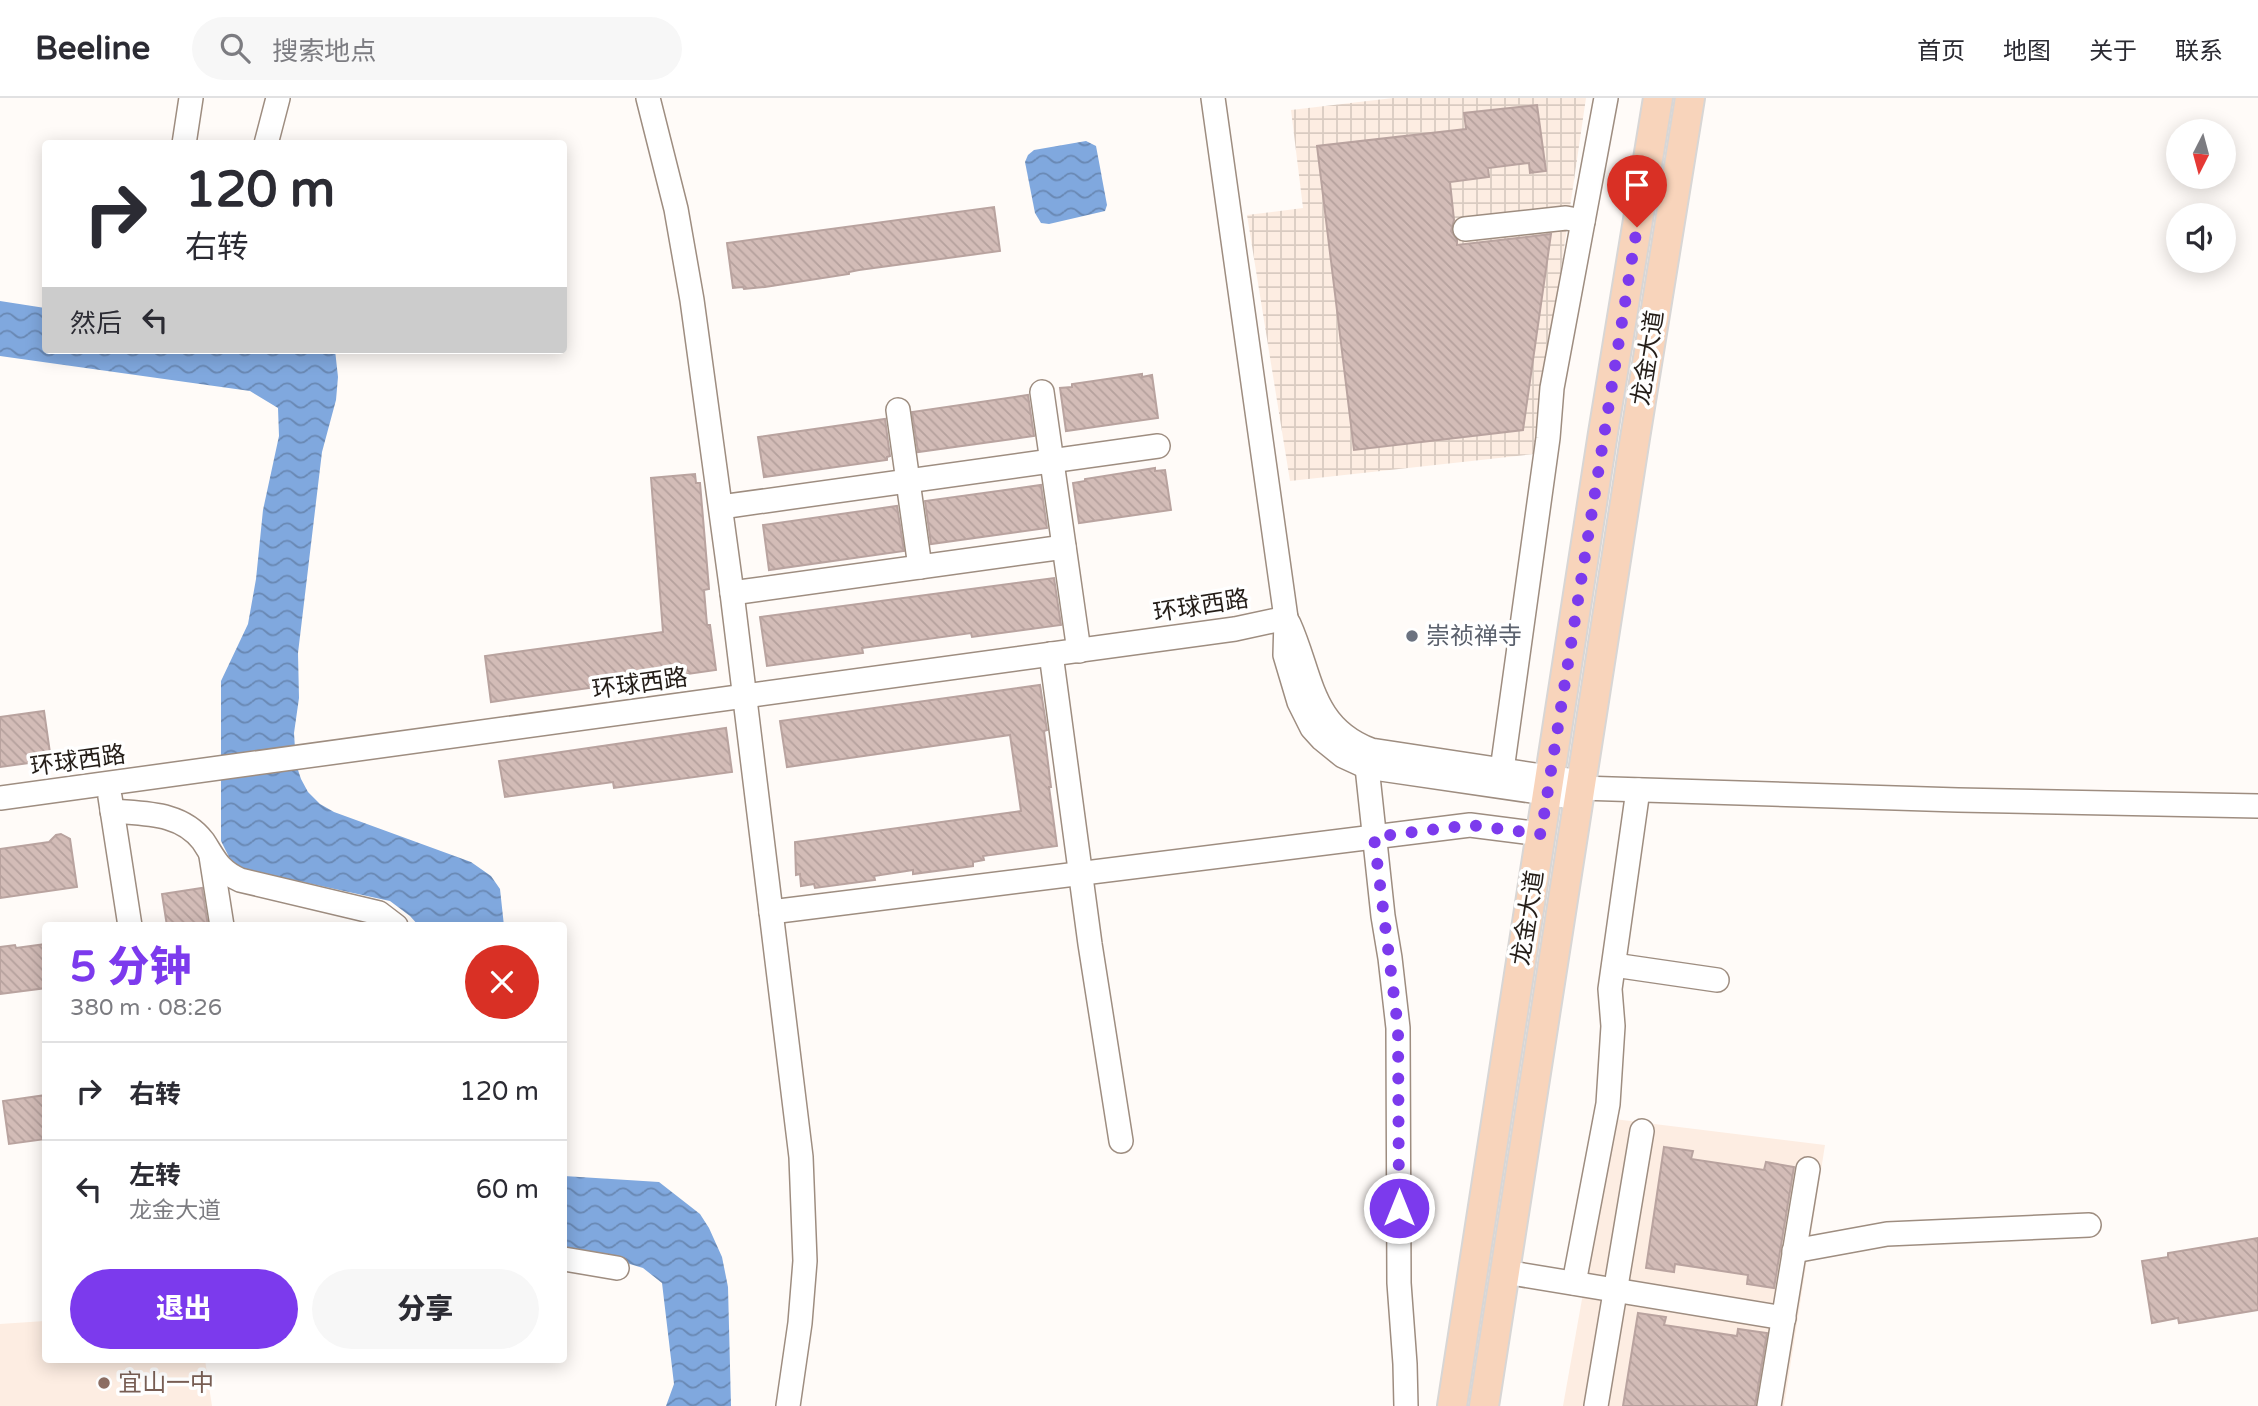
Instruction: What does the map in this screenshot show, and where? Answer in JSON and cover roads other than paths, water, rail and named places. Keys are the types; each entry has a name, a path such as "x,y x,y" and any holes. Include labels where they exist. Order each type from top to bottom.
{"main road":[{"name":"龙金大道","path":"1452,1406 1658,98"},
{"name":"龙金大道","path":"1484,1406 1690,98"}],"street":[{"path":"185,140 191,98"},
{"path":"267,140 278,98"},
{"path":"648,98 685,254 721,507 801,1157 804,1216 803,1292 788,1406"},
{"path":"1213,98 1286,618 1285,655 1290,679 1305,715 1332,749 1367,766 1580,789 2258,806"},
{"path":"1502,770 1548,438 1552,388 1606,98"},
{"path":"1465,229 1566,218 1583,221"},
{"path":"1042,392 1079,650"},
{"path":"898,410 920,567"},
{"path":"721,507 1158,446"},
{"path":"732,593 1064,547"},
{"path":"1286,618 1301,651 1306,674 1319,708 1343,736 1371,750 1502,770 1548,785"},
{"name":"环球西路","path":"0,798 1235,629 1286,618"},
{"path":"1051,654 1080,874 1121,1141"},
{"path":"1367,766 1398,1028 1399,1283 1406,1406"},
{"path":"108,784 129,922"},
{"path":"1574,1283 1608,1104 1613,1026 1610,989 1638,790"},
{"path":"112,811 166,816 178,821 197,834 222,870 240,880 379,913 391,922"},
{"path":"771,912 1470,825 1541,834"},
{"path":"210,855 221,922"},
{"path":"1614,965 1717,980"},
{"path":"1596,1406 1642,1131"},
{"path":"1769,1406 1808,1169"},
{"path":"1794,1251 1887,1234 2089,1225"},
{"path":"567,1260 617,1268"},
{"path":"1505,1272 1784,1318"}],"water":[{"path":"1086,141 1096,146 1107,205 1105,211 1049,224 1041,223 1035,213 1025,162 1028,155 1034,150"},
{"path":"0,301 42,308 42,354 335,354 338,377 336,400 322,452 298,653 299,698 294,733 296,764 308,792 320,804 334,812 471,862 491,876 500,889 504,922 415,922 390,901 247,870 232,863 221,841 221,681 248,624 263,510 279,436 278,408 250,391 0,356"},
{"path":"567,1176 659,1182 700,1214 722,1257 728,1287 731,1406 666,1406 674,1384 662,1283 643,1268 620,1261 567,1253"}],"place":[{"name":"崇祯禅寺","path":"1412,636"},
{"name":"宜山一中","path":"104,1383"}]}
